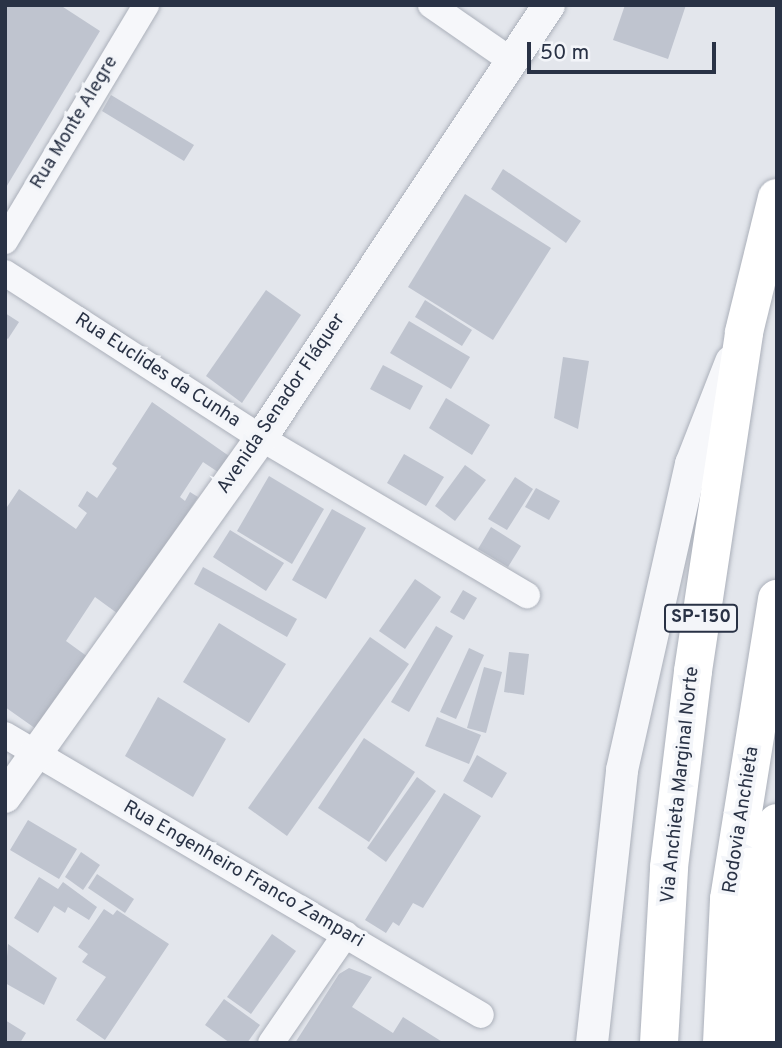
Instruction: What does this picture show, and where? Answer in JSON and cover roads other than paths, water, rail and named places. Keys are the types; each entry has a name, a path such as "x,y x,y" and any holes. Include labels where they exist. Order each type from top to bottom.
{"highway":[{"name":"Via Anchieta Marginal Norte","path":"659,1043 669,867 685,736 744,332 777,198"},
{"name":"Rodovia Anchieta","path":"722,1043 729,899 777,598"},
{"name":"Rodovia Anchieta","path":"756,1043 763,916 777,823"}],"street":[{"name":"Rua Monte Alegre","path":"5,241 146,5"},
{"path":"431,5 512,61"},
{"name":"Avenida Senador Fláquer","path":"5,797 261,438 549,5"},
{"name":"Rua Euclides da Cunha","path":"5,274 261,438 527,595"},
{"path":"592,1043 622,770 658,600 706,420 744,332"},
{"name":"Rua Engenheiro Franco Zampari","path":"5,735 481,1015"},
{"path":"271,1043 346,934"}]}
